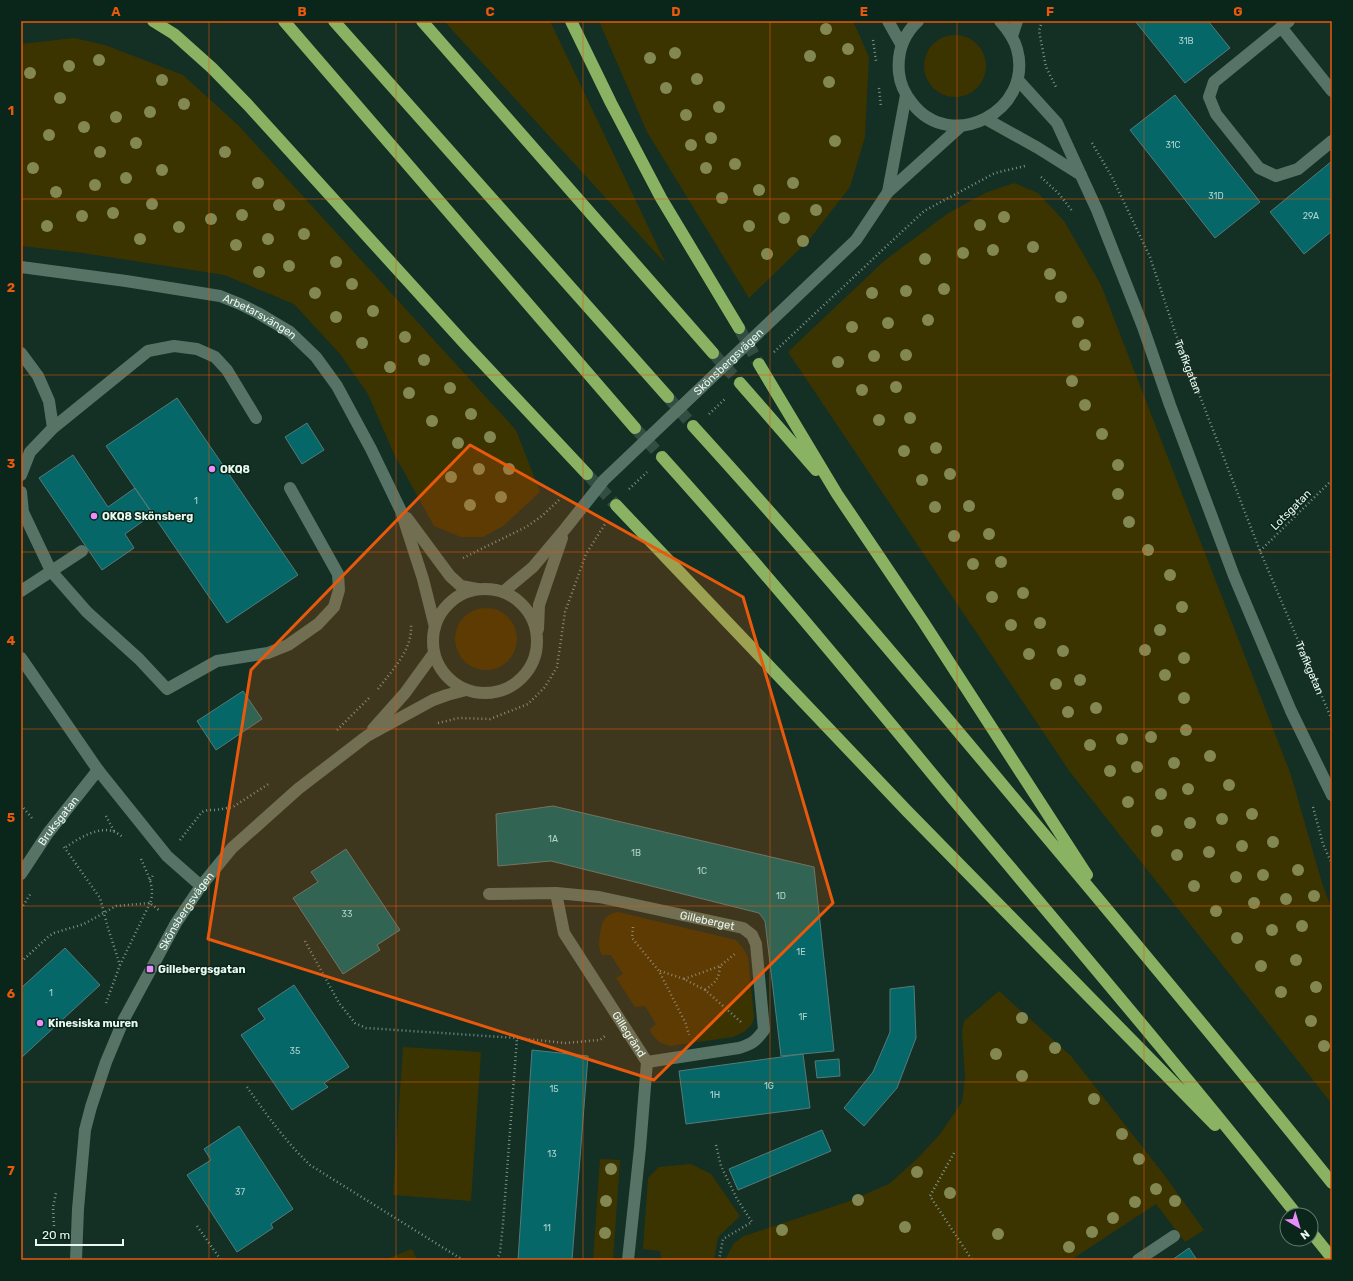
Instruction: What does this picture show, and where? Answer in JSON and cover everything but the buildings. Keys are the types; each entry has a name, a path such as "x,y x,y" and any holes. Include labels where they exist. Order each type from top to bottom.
{"highway":[{"path":"153,21 174,34 212,68 248,105 465,344 587,474"},
{"path":"284,21 635,428"},
{"path":"334,21 668,396"},
{"path":"422,21 714,353"},
{"path":"571,21 611,103 661,198 739,328"},
{"path":"759,364 837,494 922,620 1116,920"},
{"path":"740,382 837,494"},
{"path":"693,426 748,486 910,674 1116,920 1332,1183"},
{"path":"662,458 713,514 867,696 1074,943 1291,1207"},
{"path":"616,505 913,817 1271,1182"},
{"path":"1319,1242 1332,1258"}],"main road":[{"path":"888,21 902,44"},
{"path":"918,21 911,27 902,44 898,62 899,79 906,95 916,108 929,118 944,124 961,126 974,124 986,119 1000,109 1011,96 1018,80 1020,65 1018,50 1012,36 1000,21"},
{"path":"1012,36 1017,21"},
{"path":"1332,91 1285,24 1214,82 1209,97 1216,114 1259,168 1276,176 1298,169 1332,141"},
{"path":"1018,80 1057,123 1097,210 1119,262 1170,405 1234,576 1291,711 1332,795"},
{"name":"Skönsbergsvägen","path":"888,192 906,95"},
{"path":"986,119 1038,148 1081,175"},
{"name":"Skönsbergsvägen","path":"502,592 533,567 604,480 856,240 888,192 961,126"},
{"name":"Arbetarsvängen","path":"21,267 126,281 220,296 252,310 290,332 316,357 337,386 371,449 401,511 423,579 435,627"},
{"path":"21,475 30,452 53,428 148,351 174,346 197,349 215,357 227,370 256,418"},
{"path":"21,353 41,382 49,401 53,428"},
{"path":"21,492 23,512 51,571 87,612 139,659 167,689 217,661 268,653 288,645 318,624 334,606 339,590 338,574 290,488"},
{"name":"Arbetarsvängen","path":"401,511 450,576 461,586 478,590"},
{"name":"Skönsbergsvägen","path":"537,637 540,605 565,529"},
{"path":"21,591 82,551"},
{"path":"491,589 502,592 516,599 527,609 534,623 537,637 537,649 534,660 521,679 512,686 490,694 466,690 452,682 441,669 434,653 433,640 435,627 441,613 451,602 464,594 478,590 491,589"},
{"name":"Skönsbergsvägen","path":"367,736 405,693 434,653"},
{"path":"21,658 98,770 167,856 201,886"},
{"name":"Skönsbergsvägen","path":"76,1260 78,1209 85,1130 106,1062 124,1019 176,923 201,886 232,848 298,789 367,736 433,700 466,690"},
{"name":"Bruksgatan","path":"21,874 48,833 98,770"},
{"name":"Gilleberget","path":"489,894 556,893 599,897 743,928 752,935"},
{"name":"Gillegränd","path":"556,893 564,933 647,1062 640,1148 628,1260"},
{"path":"647,1062 739,1048 751,1044 758,1038 764,1030 756,944 752,935"},
{"path":"1138,1260 1174,1236"}],"path":[{"path":"1042,21 1039,31 1046,67 1059,92"},
{"path":"873,39 876,66"},
{"path":"879,86 881,108"},
{"name":"Trafikgatan","path":"1088,137 1112,177 1150,256 1175,332 1260,551 1332,720"},
{"path":"770,356 924,210 995,173 1027,166 1038,148"},
{"path":"707,415 730,394"},
{"path":"627,491 650,469"},
{"name":"Lotsgatan","path":"1260,551 1332,480"},
{"path":"445,568 526,527 542,516"},
{"path":"433,724 459,718 490,719 528,704 545,687 557,667 565,612 586,554 606,522"},
{"path":"376,691 404,654 410,638 410,622"},
{"path":"335,732 372,696"},
{"path":"150,880 202,812 233,806 276,779"},
{"path":"61,853 65,848 85,835 102,831 114,831 128,840"},
{"path":"65,848 100,898 120,966"},
{"path":"138,854 150,880 152,897 150,903"},
{"path":"21,909 32,892"},
{"path":"21,962 54,933 84,924 116,906 150,903 176,923"},
{"path":"636,904 632,938 659,971 686,1024 695,1054"},
{"path":"684,979 720,966 740,951 752,935"},
{"path":"305,941 339,1003 354,1023 366,1028 517,1038 565,1044 590,1041"},
{"path":"705,990 713,985 719,976 720,966"},
{"path":"659,971 684,979 705,990 758,1038"},
{"path":"497,1260 500,1252 503,1224 517,1038"},
{"path":"247,1087 300,1156 310,1165 463,1260"},
{"path":"716,1145 721,1166 737,1198 752,1222 724,1239 719,1260"},
{"path":"954,1153 930,1196 972,1260"},
{"path":"197,1226 221,1260"}],"highlighted area":[{"path":"470,445 743,597 833,903 654,1080 208,939 251,670"}],"shaded area":[{"path":"444,21 550,21 666,264"},
{"path":"599,21 853,21 869,57 865,137 850,187 808,241 749,298 647,132"},
{"path":"955,35 972,40 977,44 981,49 986,66 981,83 977,88 972,92 955,97 938,92 933,88 929,83 924,66 929,49 933,44 938,40"},
{"path":"74,38 105,45 183,75 238,125 516,430 540,492 503,526 483,537 461,537 434,526 394,454 368,394 340,354 294,304 224,275 83,253 21,246 21,44"},
{"path":"1014,183 1038,193 1064,221 1101,285 1291,775 1322,883 1332,910 1332,1104 1070,772 788,352 884,261 947,214 985,193"},
{"path":"486,608 498,611 508,617 514,627 517,639 514,651 508,661 498,667 486,670 474,667 464,661 458,651 455,639 458,627 464,617 474,611"},
{"path":"618,912 736,940 748,957 754,1017 752,1024 744,1032 733,1037 670,1046 659,1042 651,1033 650,1029 656,1024 645,1006 635,1007 616,978 623,974 611,955 602,955 600,950 600,937 604,919 613,913"},
{"path":"999,991 1071,1056 1162,1172 1204,1230 1185,1242 1156,1204 1071,1260 725,1260 734,1243 744,1236 847,1202 889,1184 917,1159 940,1134 962,1102 965,1078 962,1032 964,1021"},
{"path":"403,1047 481,1052 471,1201 393,1195"},
{"path":"600,1159 620,1160 613,1260 593,1260"},
{"path":"691,1164 711,1174 740,1216 718,1237 714,1260 661,1260 660,1251 643,1249 648,1178 659,1167"},
{"path":"412,1249 417,1260 384,1260"}],"tunnel":[{"path":"739,328 759,364"},
{"path":"713,353 740,383"},
{"path":"668,397 693,426"},
{"path":"635,428 662,457"},
{"path":"587,474 616,505"}],"place":[{"name":"OKQ8","path":"212,469"},
{"name":"OKQ8 Skönsberg","path":"94,516"},
{"name":"Gillebergsgatan","path":"150,969"},
{"name":"Kinesiska muren","path":"40,1023"}]}
